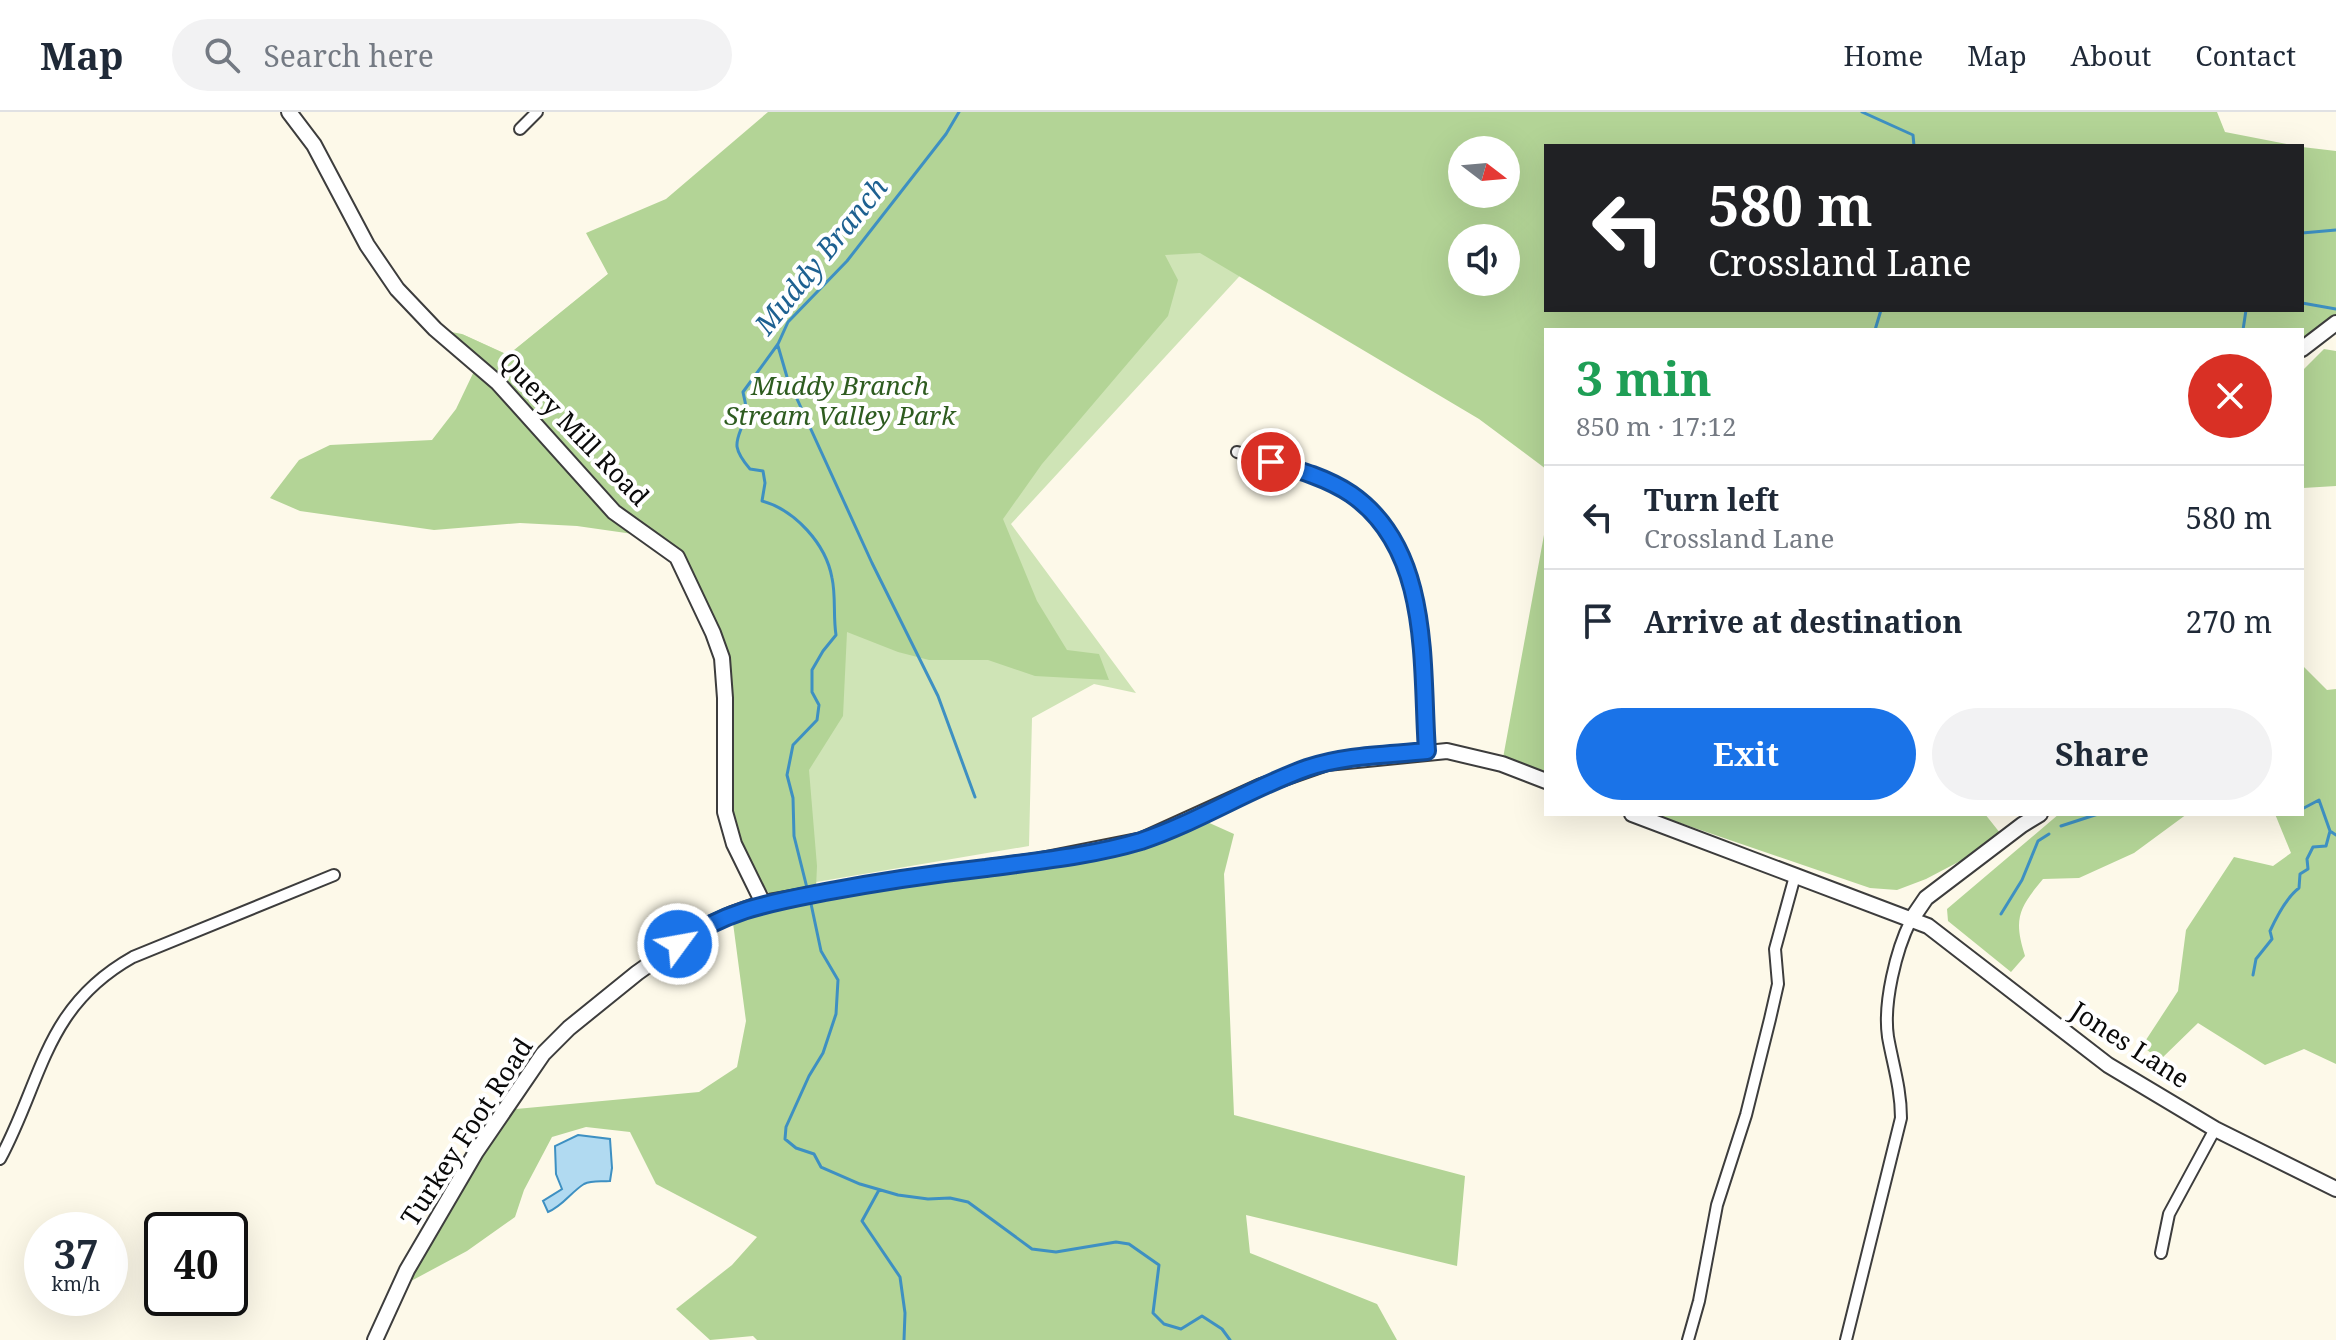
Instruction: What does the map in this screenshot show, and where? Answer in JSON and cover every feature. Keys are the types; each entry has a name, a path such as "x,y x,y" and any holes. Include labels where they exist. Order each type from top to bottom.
{"street":[{"name":"Query Mill Road","path":"289,112 314,145 367,245 397,289 435,329 498,383 622,519 657,540 677,557 722,658 725,812 734,844 763,903"},
{"path":"520,129 537,112"},
{"path":"2304,347 2336,323"},
{"path":"1237,452 1307,472 1330,482 1365,506 1395,543 1411,584 1417,616 1427,751"},
{"name":"Turkey Foot Road","path":"375,1340 407,1270 469,1164 543,1054 569,1028 629,979 699,929 763,903 899,879 1036,861 1142,840 1261,786 1309,768 1356,758 1427,751 1466,753 1544,780"},
{"path":"1637,816 1911,920"},
{"path":"1846,1340 1901,1118 1901,1095 1888,1035 1887,1008 1901,942 1926,898 2037,816"},
{"path":"0,1159 55,1033 84,994 114,967 334,875"},
{"path":"1688,1340 1717,1205 1746,1115 1770,1019 1778,984 1775,949 1795,876"},
{"name":"Jones Lane","path":"1911,920 1928,926 2108,1065 2215,1129 2336,1189"},
{"path":"2161,1253 2169,1214 2215,1129"}],"green space":[{"name":"Muddy Branch Stream Valley Park","path":"768,112 2217,112 2225,132 2287,144 1544,144 1544,312 2304,312 2304,147 2336,151 2336,323 2304,347 2304,328 1544,328 1544,468 1479,419 1200,253 1165,255 1178,280 1168,316 1042,464 1003,519 1037,601 1067,650 1099,654 1109,680 1035,676 988,660 929,660 898,652 847,632 843,716 809,770 816,888 771,895 761,885 740,842 732,811 727,780 725,655 661,538 577,526 520,523 434,530 300,511 270,498 299,460 330,445 432,440 456,409 477,365 435,329 462,334 508,355 608,274 586,233 666,199"},
{"name":"Muddy Branch Stream Valley Park","path":"1391,112 1011,524 1136,693 1094,684 1032,718 1029,846 787,887 732,622 462,334 508,355 608,274"},
{"path":"2324,349 2336,351 2336,486 2304,488 2304,369"},
{"path":"1544,535 1544,773 1503,758"},
{"path":"2304,667 2327,690 2336,689 2336,1064 2304,1049 2265,1065 2198,1023 2160,1060 2142,1046 2178,991 2186,930 2234,857 2273,866 2291,853 2276,816 2304,816"},
{"path":"1660,816 1987,816 2004,838 1926,879 1897,890 1870,888"},
{"path":"2057,816 2184,816 2134,853 2079,878 2043,879 2020,914 2019,932 2025,956 2011,972 1948,921 1947,909"},
{"path":"1205,821 1234,834 1224,874 1234,1115 1465,1176 1457,1266 1246,1215 1250,1253 1377,1304 1397,1340 757,1340 753,1336 710,1340 676,1309 732,1265 757,1237 656,1184 630,1132 586,1127 552,1137 524,1190 515,1217 467,1251 398,1288 505,1110 699,1092 737,1067 746,1021 733,923 766,912 891,888 1118,854 1162,841"}],"water":[{"path":"578,1135 610,1139 610,1181 584,1184 548,1212 543,1201 562,1189 556,1174 555,1146"}],"waterway":[{"name":"Muddy Branch","path":"808,892 794,836 793,798 787,775 793,745 817,720 819,705 812,692 812,670 836,635 833,585 829,565 816,541 797,520 762,501 763,471 750,469 739,453 737,441 746,411 743,392 778,344 788,322 847,261 946,134 959,112"},
{"path":"1862,112 1913,135 1914,144"},
{"path":"2304,233 2336,230"},
{"path":"2304,303 2336,309"},
{"path":"1876,328 1880,312"},
{"path":"2243,328 2246,312"},
{"path":"778,346 787,377 872,563 938,696 975,797"},
{"path":"2304,808 2319,800 2330,831 2336,835"},
{"path":"2061,826 2092,816"},
{"path":"2253,975 2256,959 2272,939 2270,931 2276,919 2299,888 2300,874 2308,869 2307,859 2313,847 2326,846 2330,831"},
{"path":"2001,914 2022,880 2038,841 2049,834"},
{"name":"Muddy Branch","path":"810,899 821,951 838,980 836,1014 823,1053 786,1127 785,1139 796,1148 814,1154 821,1167 860,1184 898,1195 968,1202 1032,1249 1056,1252 1116,1242 1129,1244 1159,1265 1153,1313 1164,1324 1181,1329 1202,1316 1222,1329 1230,1340"},
{"path":"879,1190 862,1221 900,1277 905,1313 904,1340"}],"route":[{"path":"678,944 699,929 763,903 899,879 1107,849 1168,830 1261,786 1309,768 1356,758 1427,751 1417,616 1403,557 1365,506 1351,494 1307,472 1271,462"}]}
